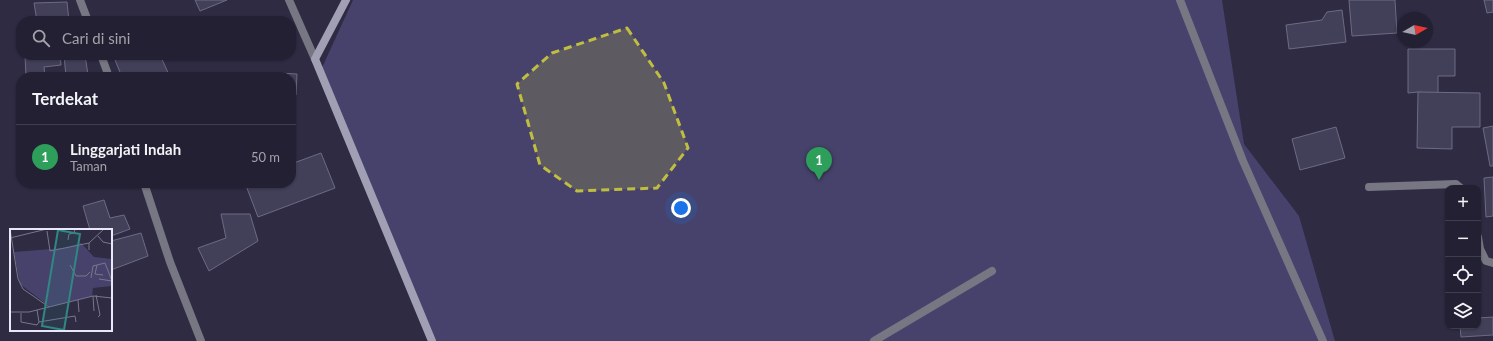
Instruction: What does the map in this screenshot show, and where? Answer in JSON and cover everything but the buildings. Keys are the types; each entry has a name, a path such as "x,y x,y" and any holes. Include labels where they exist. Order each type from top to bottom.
{"street":[{"path":"80,0 86,16"},
{"path":"289,0 432,341"},
{"path":"315,59 346,0"},
{"path":"1180,0 1243,161 1323,341"},
{"path":"103,60 107,72"},
{"path":"1369,187 1457,185"},
{"path":"146,188 170,262 201,341"},
{"path":"1481,251 1486,261 1493,263"},
{"path":"874,341 992,271"}],"highlighted area":[{"path":"627,28 664,83 688,148 657,188 577,191 540,165 517,84 552,53"}],"shaded area":[{"path":"353,0 1222,0 1244,144 1299,216 1335,341 436,341 320,72"}],"place":[{"name":"Linggarjati Indah","path":"819,180"}]}
